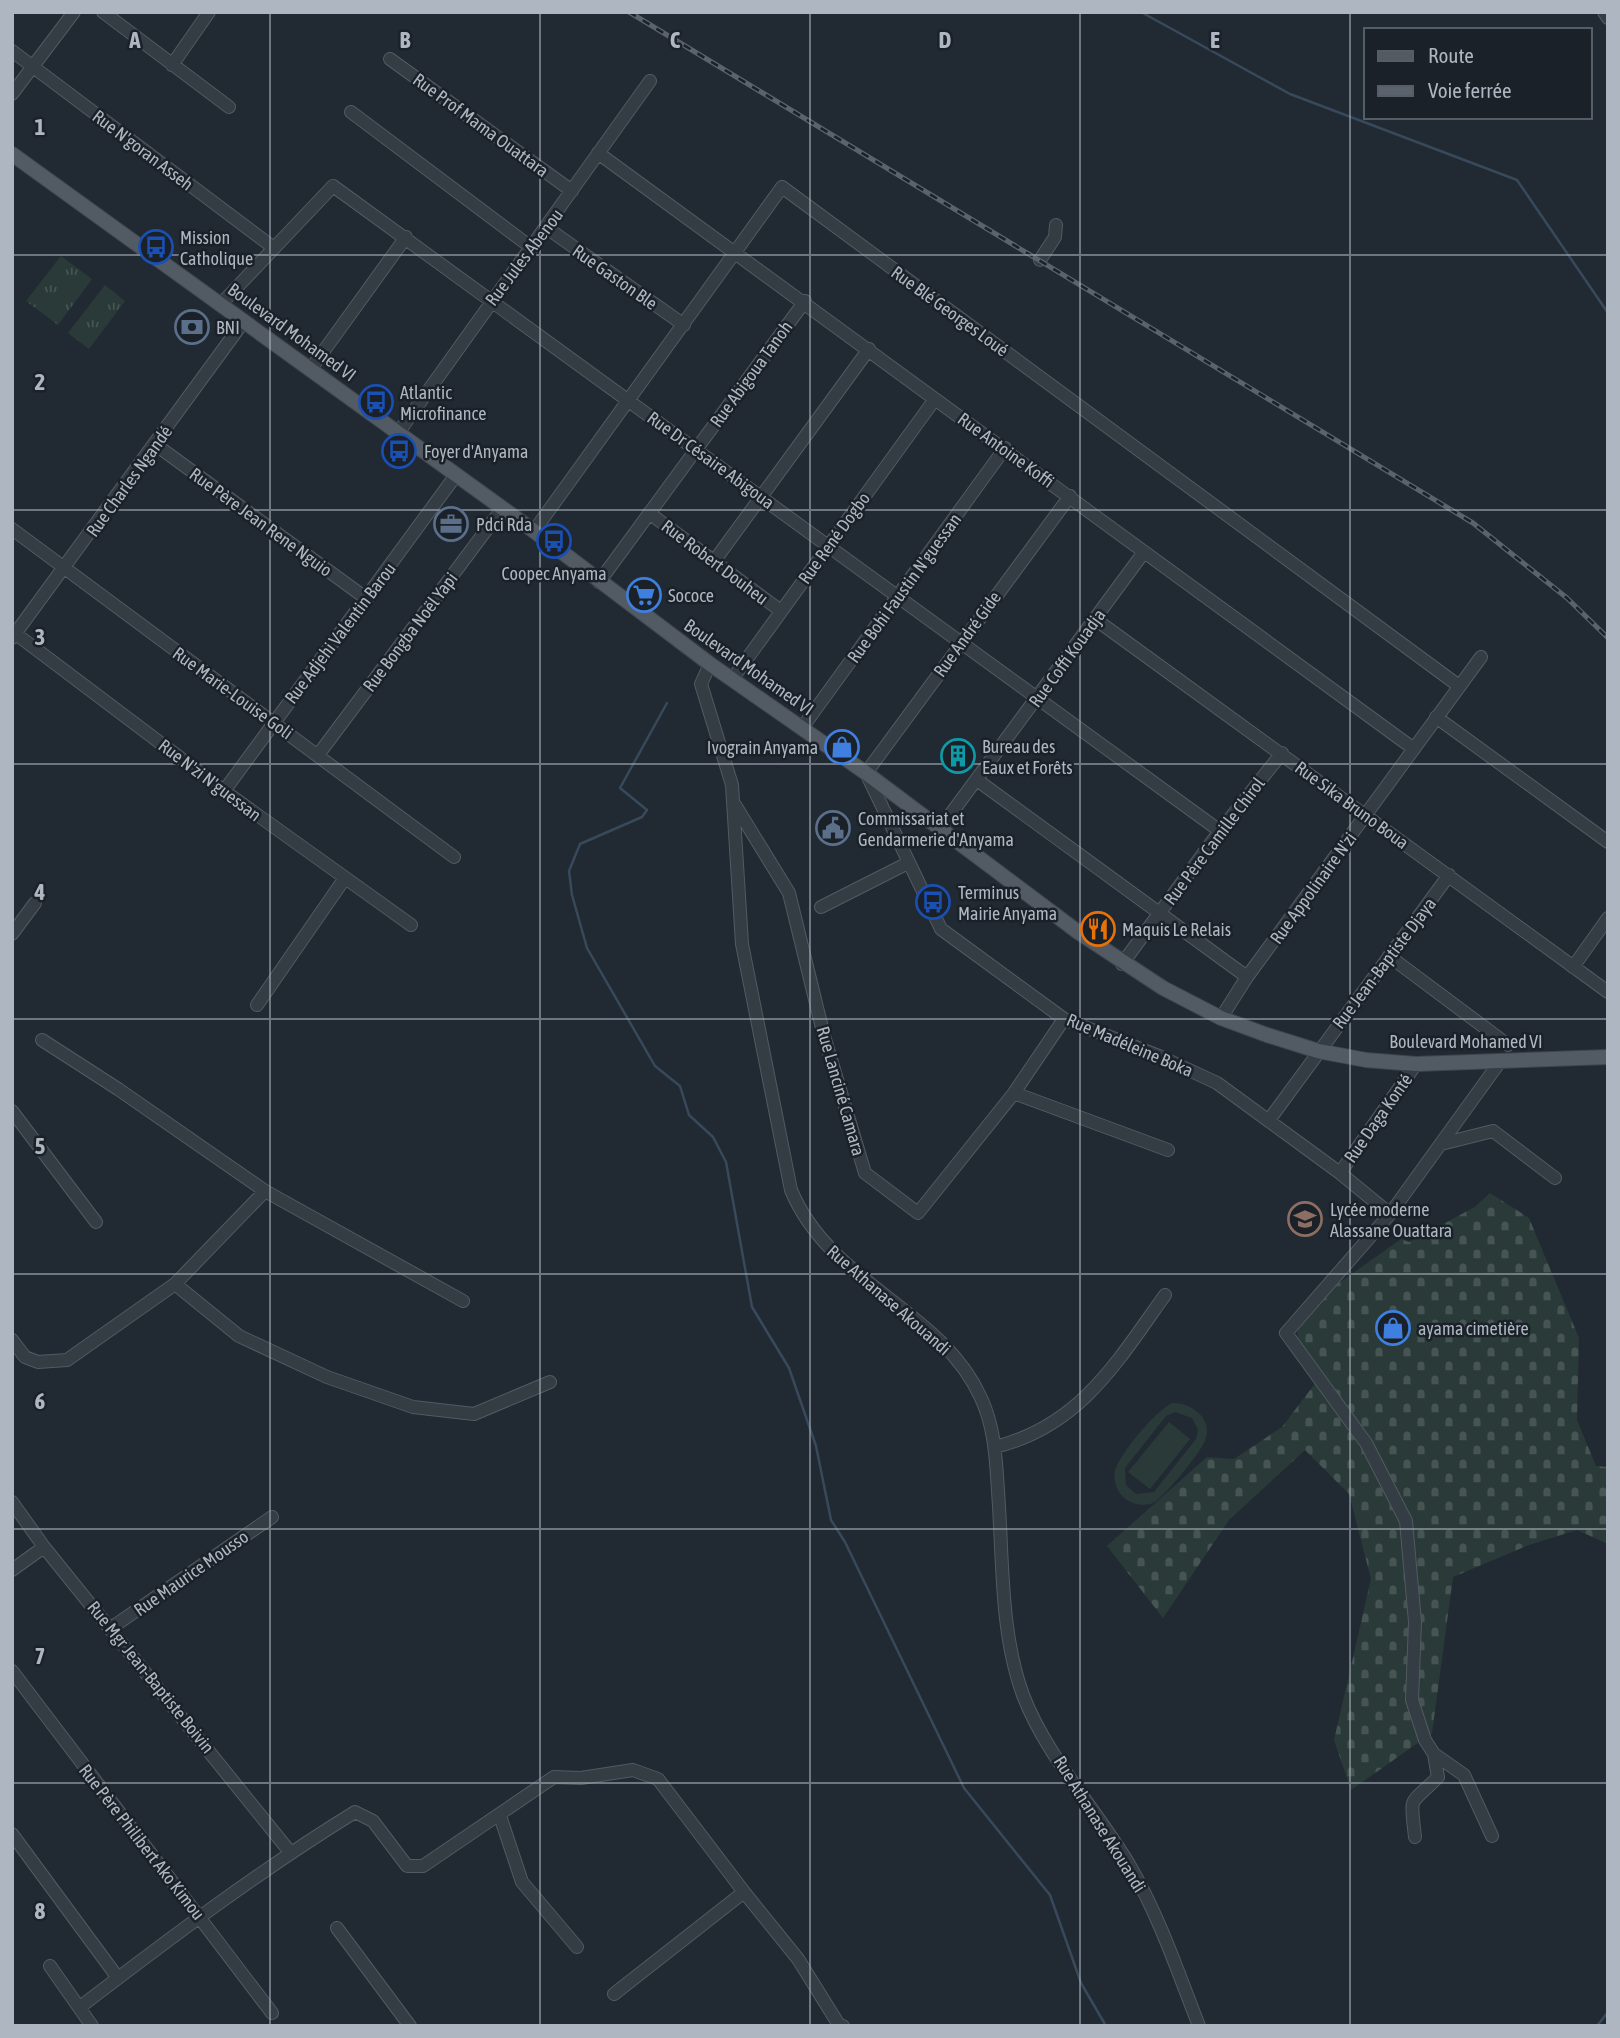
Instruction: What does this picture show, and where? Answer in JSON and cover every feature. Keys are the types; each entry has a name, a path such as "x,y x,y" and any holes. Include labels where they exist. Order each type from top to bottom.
{"main road":[{"name":"Boulevard Mohamed VI","path":"12,154 534,531 710,664 866,773 1122,964 1221,1018 1318,1051 1416,1064 1608,1057"}],"street":[{"path":"12,94 74,12"},
{"path":"103,12 229,107"},
{"path":"172,65 209,12"},
{"path":"1604,12 1608,18"},
{"name":"Rue N'goran Asseh","path":"12,51 274,248"},
{"name":"Rue Prof Mama Ouattara","path":"390,59 572,191"},
{"name":"Rue Jules Abenou","path":"398,433 650,81"},
{"path":"351,112 532,248"},
{"name":"Rue Antoine Koffi","path":"598,153 805,301 1414,748"},
{"name":"Rue Dr Césaire Abigoua","path":"221,304 333,186 492,299 1220,831"},
{"name":"Rue Blé Georges Loué","path":"534,531 631,401 782,187 1458,686"},
{"path":"1040,260 1055,237 1056,225"},
{"name":"Rue Gaston Ble","path":"547,228 684,325"},
{"path":"310,370 406,237"},
{"name":"Rue Abigoua Tanoh","path":"599,582 805,301"},
{"name":"Rue Charles Ngandé","path":"13,634 156,445 244,321"},
{"path":"715,560 869,349"},
{"name":"Rue René Dogbo","path":"733,678 935,399"},
{"name":"Rue Père Jean Rene Nguio","path":"156,445 367,599"},
{"name":"Rue Bohi Faustin N'guessan","path":"802,728 1005,448"},
{"name":"Rue Adjehi Valentin Barou","path":"224,791 456,475"},
{"name":"Rue André Gide","path":"866,773 1070,496"},
{"name":"Rue Bongba Noël Yapi","path":"318,755 502,509"},
{"name":"Rue Robert Douheu","path":"649,513 781,611"},
{"name":"Rue Marie-Louise Goli","path":"12,529 454,857"},
{"name":"Rue Coffi Kouadja","path":"939,830 1144,552"},
{"name":"Rue Sika Bruno Boua","path":"1095,619 1608,992"},
{"name":"Rue N'zi N'guessan","path":"13,634 224,791 411,925"},
{"name":"Rue Appolinaire N'zi","path":"1221,1018 1247,977 1481,657"},
{"name":"Rue Athanase Akouandi","path":"710,664 701,684 732,785 742,944 784,1163 796,1201 816,1235 839,1260 925,1328 956,1359 982,1399 995,1447 1007,1612 1016,1671 1024,1697 1048,1743 1129,1864 1151,1905 1199,2026"},
{"path":"1436,718 1608,842"},
{"name":"Rue Père Camille Chirol","path":"1122,964 1220,831 1282,753"},
{"name":"Rue Madéleine Boka","path":"866,773 941,929 1064,1019 1159,1056 1217,1083 1340,1172 1390,1214"},
{"path":"977,780 1247,977"},
{"name":"Rue Lanciné Camara","path":"734,804 789,892 824,1036 866,1173 918,1213 1014,1093 1064,1019"},
{"path":"821,906 908,863"},
{"name":"Rue Jean-Baptiste Djaya","path":"1269,1120 1449,875"},
{"path":"257,1005 345,878"},
{"path":"12,934 35,903"},
{"path":"1573,967 1608,918"},
{"path":"1389,956 1508,1045"},
{"path":"41,1040 118,1089 265,1191 463,1301"},
{"path":"1492,1836 1464,1775 1434,1754 1425,1740 1412,1700 1415,1622 1406,1521 1366,1443 1286,1333 1390,1214 1499,1063"},
{"name":"Rue Daga Konté","path":"1340,1172 1416,1064"},
{"path":"1014,1093 1168,1150"},
{"path":"12,1111 96,1222"},
{"path":"1441,1144 1493,1131 1555,1178"},
{"path":"12,1340 25,1357 38,1363 67,1360 175,1284 265,1191"},
{"path":"175,1284 239,1336 327,1377 413,1407 474,1414 550,1381"},
{"path":"995,1447 1022,1440 1067,1416 1122,1356 1165,1295"},
{"name":"Rue Mgr Jean-Baptiste Boivin","path":"12,1502 44,1547 290,1852"},
{"name":"Rue Maurice Mousso","path":"111,1628 272,1517"},
{"path":"12,1570 44,1547"},
{"name":"Rue Père Philibert Ako Kimou","path":"12,1671 272,2013"},
{"path":"1415,1837 1412,1804 1414,1796 1438,1777 1434,1754"},
{"path":"80,2007 199,1916 290,1852 355,1812 373,1821 407,1866 423,1866 554,1777 581,1778 633,1770 658,1779 798,1959 840,2026"},
{"path":"500,1816 522,1882 577,1947"},
{"path":"12,1834 118,1978"},
{"path":"614,1994 744,1892"},
{"path":"337,1928 410,2026"},
{"path":"50,1966 92,2026"}],"green space":[{"path":"61,256 92,279 58,325 26,301"},
{"path":"105,285 125,301 89,349 68,333"},
{"path":"1490,1193 1529,1218 1579,1338 1577,1420 1596,1466 1608,1467 1608,1544 1577,1530 1529,1545 1453,1577 1432,1733 1351,1790 1334,1740 1371,1579 1349,1494 1305,1450 1229,1520 1163,1618 1107,1546 1207,1457 1234,1459 1282,1427 1320,1377 1298,1339 1297,1328 1325,1293 1401,1239 1409,1242 1475,1207"},
{"path":"1173,1403 1180,1404 1200,1414 1207,1426 1205,1441 1181,1475 1158,1500 1147,1504 1133,1503 1119,1491 1115,1472 1131,1444","holes":["1175,1412 1192,1418 1198,1430 1196,1439 1154,1492 1136,1494 1126,1485 1125,1468 1166,1416"]},
{"path":"1169,1422 1190,1439 1150,1489 1128,1472"}],"waterway":[{"path":"1141,12 1290,94 1517,180 1608,313"},
{"path":"667,703 620,788 647,810 642,817 580,844 569,871 572,895 587,948 655,1066 680,1086 689,1115 713,1137 726,1162 752,1307 789,1368 816,1446 831,1520 845,1542 964,1788 1050,1895 1081,1983 1106,2026"},
{"path":"1597,2026 1608,2012"}],"railway":[{"path":"629,12 1473,523 1567,598 1608,638"}],"place":[{"name":"Mission Catholique","path":"156,247"},
{"name":"BNI","path":"192,327"},
{"name":"Atlantic Microfinance","path":"376,402"},
{"name":"Foyer d'Anyama","path":"399,451"},
{"name":"Pdci Rda","path":"451,524"},
{"name":"Coopec Anyama","path":"554,541"},
{"name":"Sococe","path":"644,595"},
{"name":"Ivograin Anyama","path":"842,747"},
{"name":"Bureau des Eaux et Forêts","path":"958,756"},
{"name":"Commissariat et Gendarmerie d'Anyama","path":"833,828"},
{"name":"Terminus Mairie Anyama","path":"933,902"},
{"name":"Maquis Le Relais","path":"1098,929"},
{"name":"Lycée moderne Alassane Ouattara","path":"1305,1219"},
{"name":"ayama cimetière","path":"1393,1328"}]}
